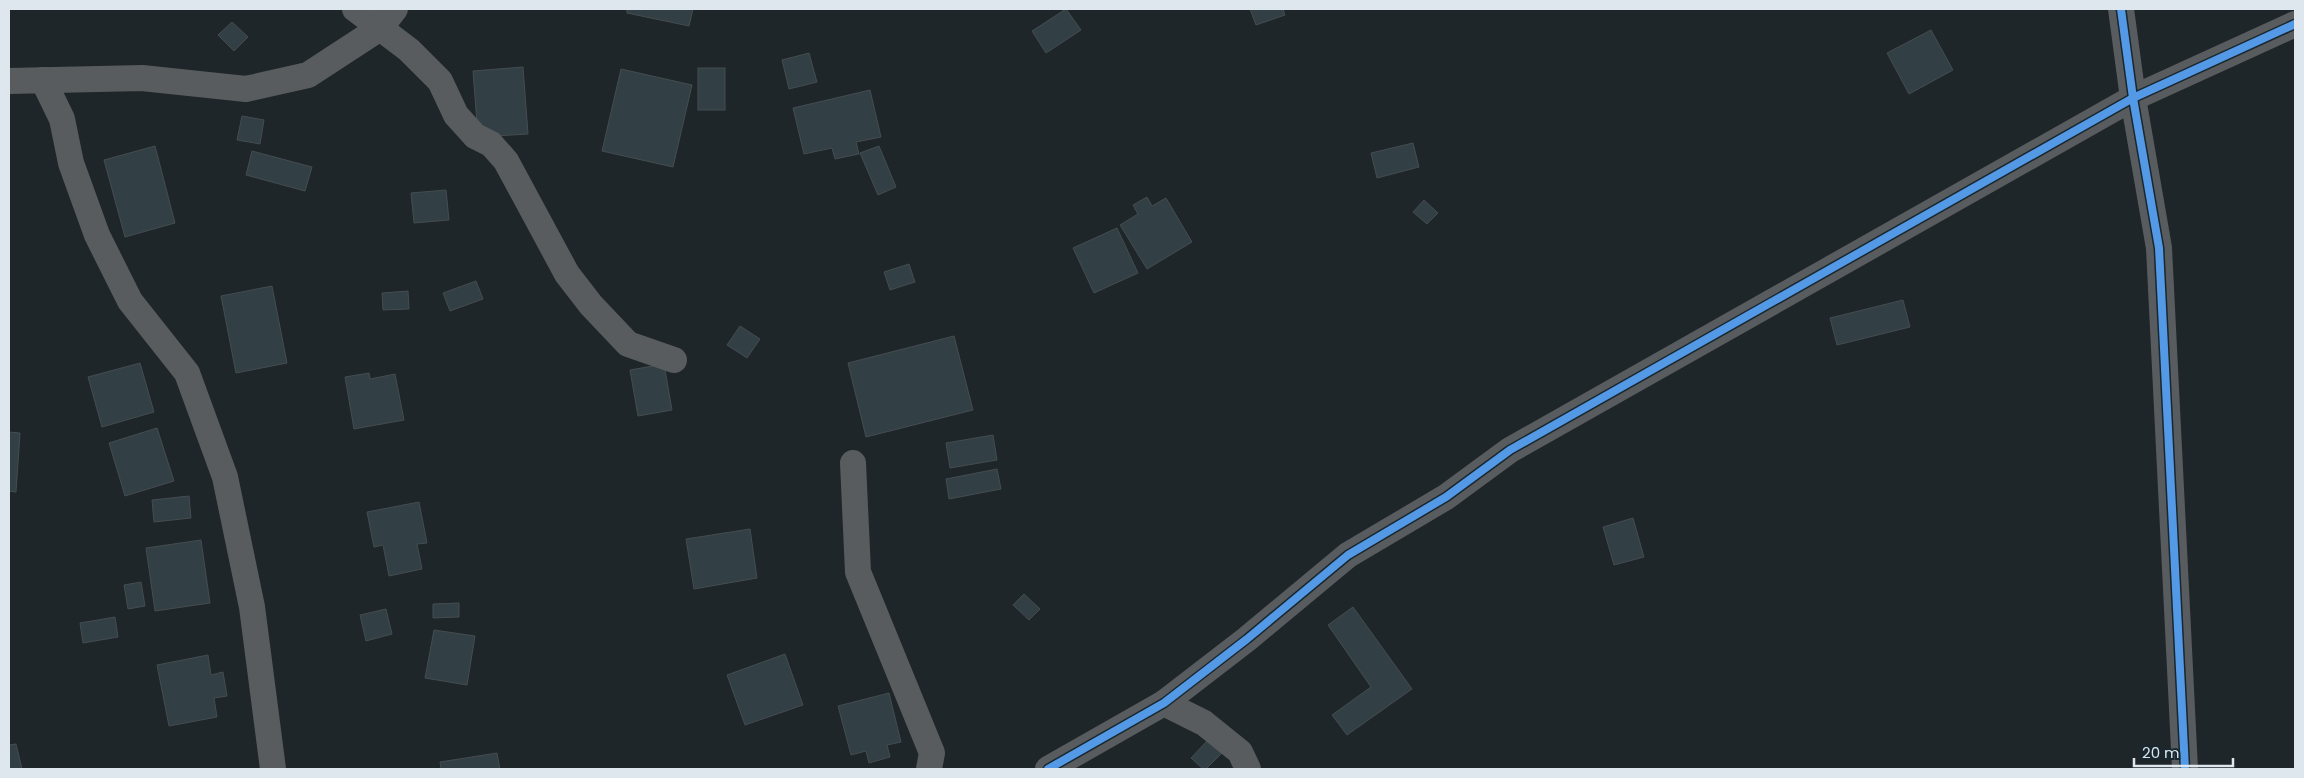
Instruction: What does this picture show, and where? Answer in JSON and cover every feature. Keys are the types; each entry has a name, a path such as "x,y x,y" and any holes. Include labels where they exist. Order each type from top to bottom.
{"street":[{"path":"355,9 388,18 409,50 440,81 456,115 475,136 491,144 506,161 567,274 591,305 628,344 674,360"},
{"path":"2121,9 2159,248 2185,769"},
{"path":"9,81 142,78 246,89 308,76 388,18"},
{"path":"1048,769 1164,703 1247,639 1348,555 1446,497 1510,450 2134,98 2294,24"},
{"path":"43,80 62,119 71,163 97,235 130,301 187,374 225,477 252,607 273,769"},
{"path":"852,462 858,572 932,752 929,769"},
{"path":"1164,703 1204,724 1240,752 1248,769"}],"building":[{"path":"627,9 693,9 689,26 627,13"},
{"path":"1066,9 1081,30 1046,53 1032,31"},
{"path":"1250,9 1283,9 1285,15 1256,25"},
{"path":"232,22 248,37 234,51 218,35"},
{"path":"1931,30 1953,70 1909,94 1887,53"},
{"path":"809,53 817,82 789,89 782,60"},
{"path":"523,67 528,134 478,137 473,71"},
{"path":"698,68 725,68 725,110 698,110"},
{"path":"621,69 692,85 673,167 602,151"},
{"path":"870,90 881,137 856,142 859,154 835,159 832,148 804,154 793,108"},
{"path":"242,116 264,120 260,144 237,140"},
{"path":"1413,143 1419,167 1377,178 1371,153"},
{"path":"155,146 175,223 125,237 104,160"},
{"path":"879,146 896,187 878,195 860,153"},
{"path":"252,151 312,167 305,191 246,175"},
{"path":"446,190 449,220 414,223 411,193"},
{"path":"1147,197 1152,206 1166,198 1192,242 1147,269 1120,225 1138,214 1133,205"},
{"path":"1424,200 1438,213 1427,224 1413,212"},
{"path":"1117,228 1138,273 1094,293 1073,248"},
{"path":"909,264 915,282 890,290 884,272"},
{"path":"476,281 483,299 450,311 443,293"},
{"path":"272,286 287,363 236,373 221,296"},
{"path":"408,291 409,309 383,310 382,293"},
{"path":"1903,300 1910,327 1837,345 1830,318"},
{"path":"740,326 760,339 747,358 727,345"},
{"path":"954,336 973,410 866,437 848,363"},
{"path":"140,363 154,412 102,427 88,377"},
{"path":"664,364 672,410 638,416 630,370"},
{"path":"369,373 370,379 395,374 404,420 354,429 345,377"},
{"path":"157,428 174,481 125,496 109,443"},
{"path":"9,432 20,433 16,492 9,491"},
{"path":"993,435 997,460 950,468 946,443"},
{"path":"997,469 1001,489 949,499 946,479"},
{"path":"189,496 191,518 154,522 152,500"},
{"path":"419,502 427,543 417,544 422,569 389,576 383,545 374,547 367,512"},
{"path":"1633,518 1644,557 1614,565 1603,527"},
{"path":"750,529 757,578 694,589 686,539"},
{"path":"201,540 210,603 155,611 146,548"},
{"path":"141,582 145,606 128,609 124,585"},
{"path":"1024,594 1040,609 1029,620 1013,605"},
{"path":"459,603 459,617 433,618 433,604"},
{"path":"1353,607 1412,689 1347,735 1332,715 1371,687 1328,625"},
{"path":"386,609 392,634 366,641 360,615"},
{"path":"115,617 118,637 83,643 80,623"},
{"path":"434,630 475,636 467,685 425,678"},
{"path":"785,654 803,705 745,725 727,675"},
{"path":"208,655 211,675 223,672 227,696 214,698 217,717 169,726 157,665"},
{"path":"889,693 901,742 887,745 890,757 869,763 866,751 851,755 838,706"},
{"path":"1208,740 1222,753 1206,769 1203,769 1191,758"},
{"path":"16,744 22,769 9,769 9,745"},
{"path":"497,753 500,769 441,769 440,762"}],"cycle path":[{"path":"2121,9 2133,98 2159,248 2185,769"},
{"path":"1048,769 1164,703 1247,639 1348,555 1446,497 1510,450 2133,98 2295,24"}]}
